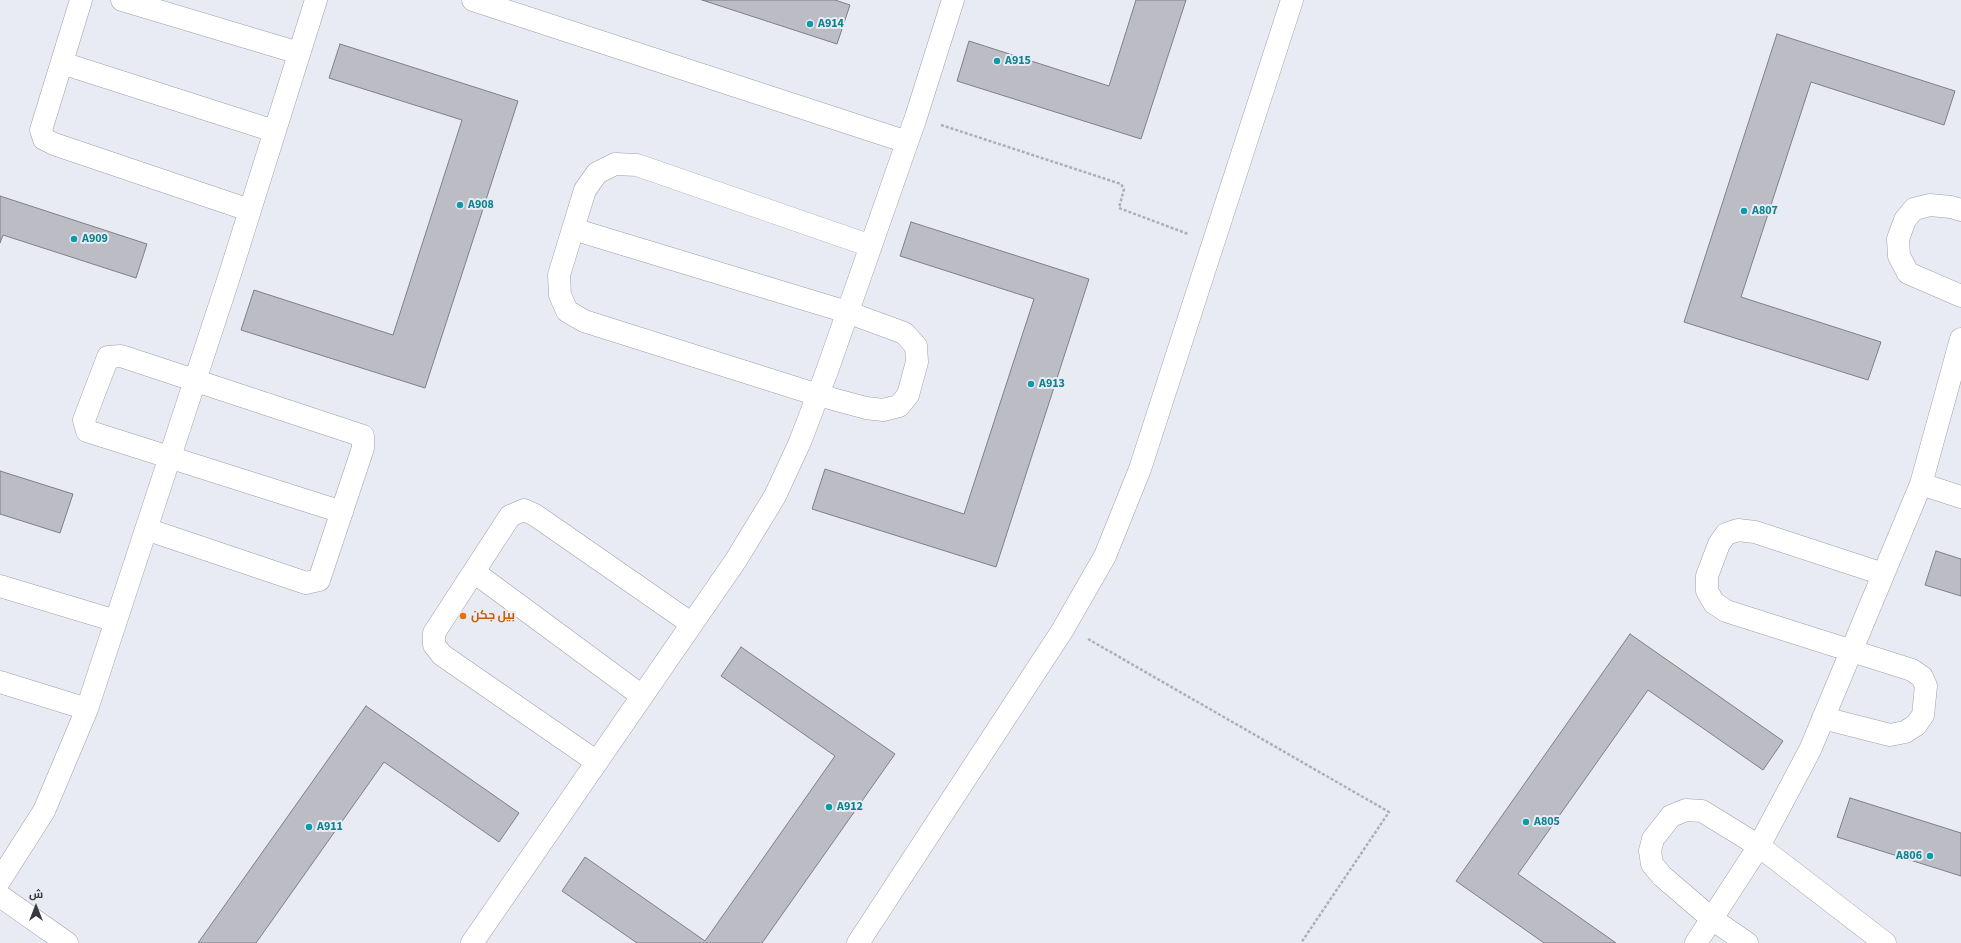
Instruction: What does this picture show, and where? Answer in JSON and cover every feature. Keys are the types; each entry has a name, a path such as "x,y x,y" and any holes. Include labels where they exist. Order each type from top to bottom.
{"street":[{"path":"82,0 41,130 44,139 54,144 249,210"},
{"path":"122,0 299,53"},
{"path":"0,880 44,811 87,710 195,380 316,0"},
{"path":"472,0 907,142"},
{"path":"472,943 736,560 775,496 800,442 818,395 916,117 953,0"},
{"path":"858,943 1065,626 1104,556 1140,469 1292,0"},
{"path":"62,63 274,131"},
{"path":"573,229 847,312 904,333 916,346 917,362 908,395 899,406 883,410 866,408 818,395 584,321 567,310 560,295 559,275 573,229 585,190 597,173 616,164 637,165 871,246"},
{"path":"1961,210 1951,207 1930,205 1914,209 1905,220 1898,239 1899,256 1908,273 1961,296"},
{"path":"1696,943 1759,846 1810,750 1921,484 1961,339"},
{"path":"146,529 306,583 319,580 342,512 363,448 363,436 121,356 108,357 84,420 87,431 342,512"},
{"path":"1921,484 1961,497"},
{"path":"597,762 442,655 434,645 434,633 510,516 524,510 535,515 692,624"},
{"path":"1823,718 1890,735 1905,732 1916,725 1923,715 1926,686 1922,677 1912,670 1851,652 1726,611 1714,603 1708,591 1707,576 1719,544 1726,534 1738,530 1755,532 1884,574"},
{"path":"474,572 642,696"},
{"path":"0,586 116,621"},
{"path":"0,682 87,710"},
{"path":"1747,943 1712,919 1662,876 1652,864 1650,851 1653,839 1672,816 1686,810 1702,811 1759,846 1885,943"},
{"path":"0,896 67,943"}],"path":[{"path":"916,117 1121,184 1124,189 1119,208 1212,244"},
{"path":"1065,626 1389,812 1302,943"}],"building":[{"name":"A914","path":"702,0 835,0 850,5 837,44"},
{"name":"A915","path":"1136,0 1186,0 1141,139 957,81 969,41 1109,86"},
{"name":"A807","path":"1777,34 1955,91 1944,125 1811,82 1741,297 1881,342 1868,380 1684,322"},
{"name":"A908","path":"340,44 518,101 425,388 241,330 254,290 393,335 462,120 329,78"},
{"name":"A909","path":"0,196 147,244 136,278 3,235 0,243"},
{"name":"A913","path":"911,222 1089,279 996,567 812,509 825,469 964,514 1034,299 900,256"},
{"path":"0,471 73,494 60,533 0,514"},
{"path":"1936,551 1961,559 1961,596 1925,585"},
{"name":"A805","path":"1630,634 1783,741 1763,770 1648,690 1518,874 1616,943 1544,943 1456,881"},
{"name":"A912","path":"741,647 895,754 762,943 637,943 562,891 585,857 705,941 835,756 721,676"},
{"name":"A911","path":"366,706 519,813 499,842 384,762 256,943 198,943"},
{"name":"A806","path":"1850,798 1961,833 1961,876 1837,837"}],"place":[{"name":"A914","path":"810,24"},
{"name":"A915","path":"997,61"},
{"name":"A908","path":"460,205"},
{"name":"A807","path":"1744,211"},
{"name":"A909","path":"74,239"},
{"name":"A913","path":"1031,384"},
{"name":"بيل جكن","path":"463,616"},
{"name":"A912","path":"829,807"},
{"name":"A805","path":"1526,822"},
{"name":"A911","path":"309,827"},
{"name":"A806","path":"1930,856"}]}
